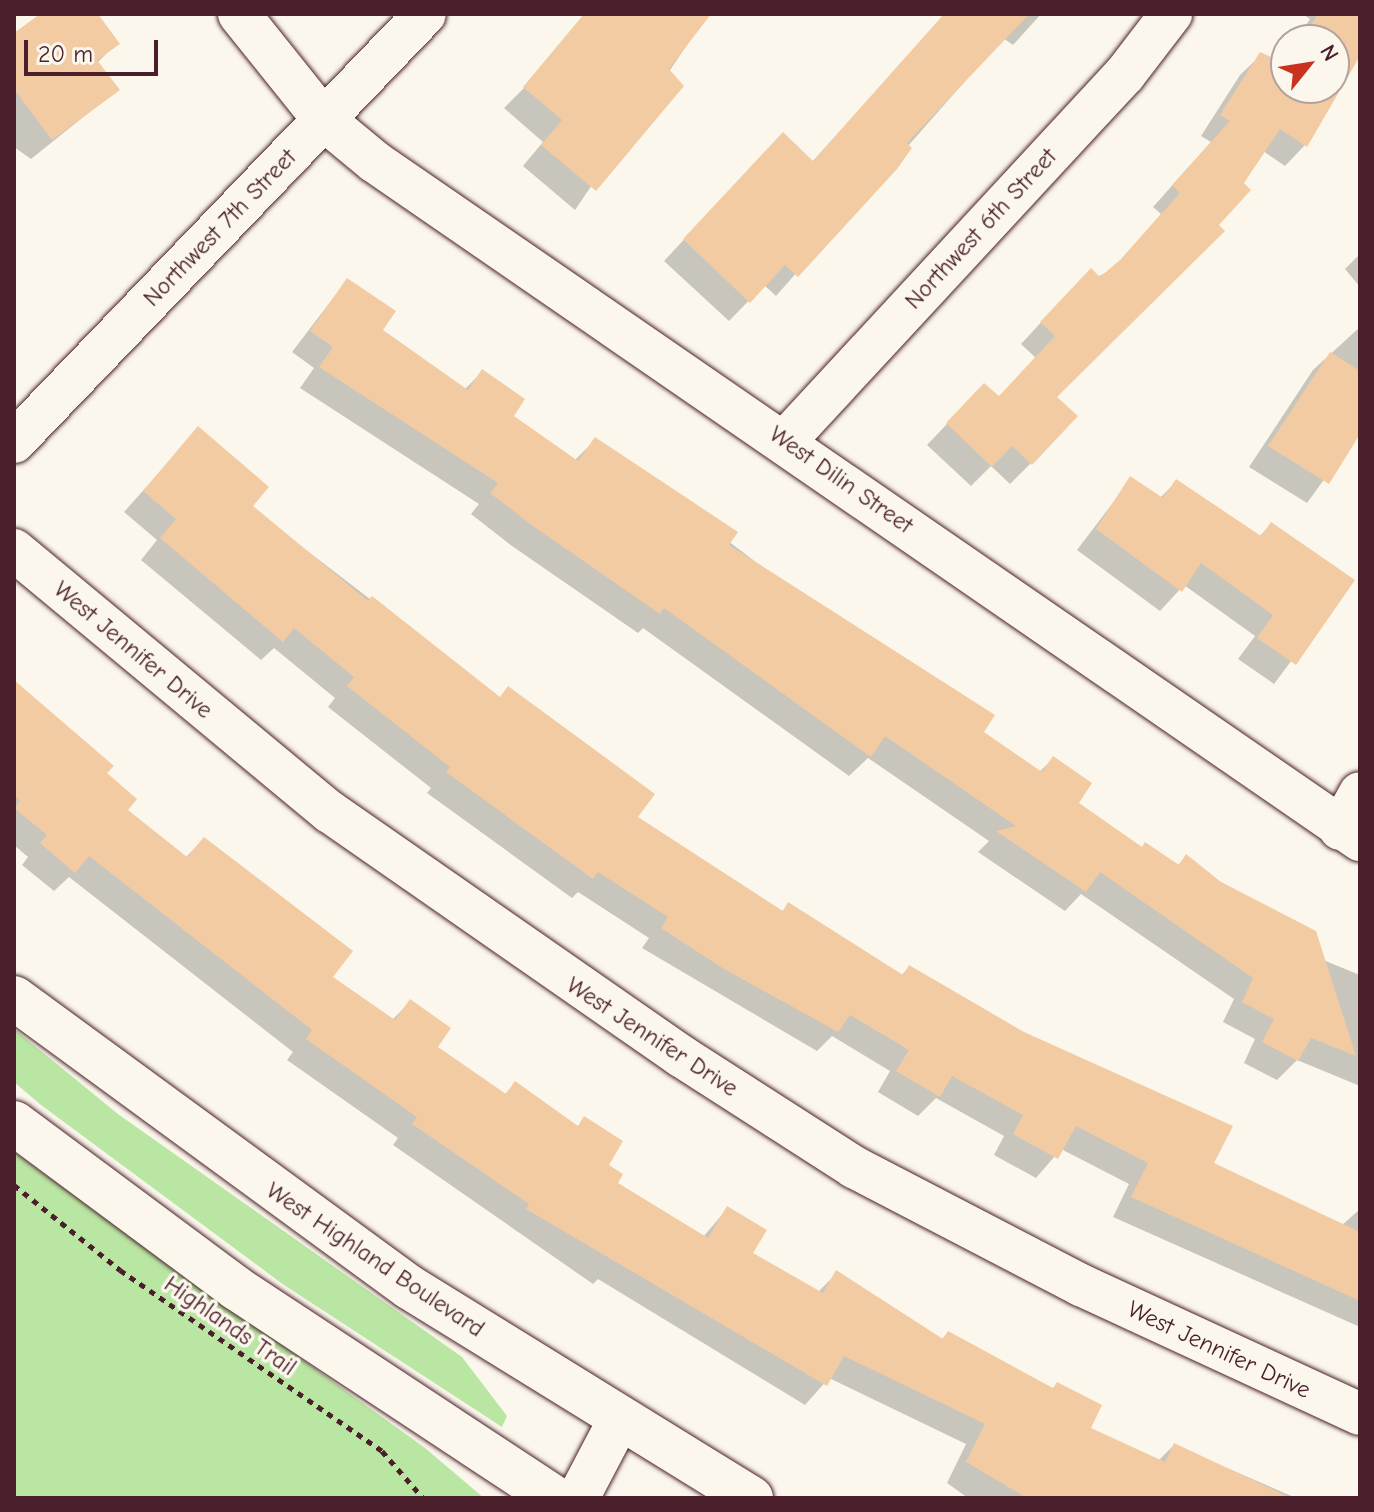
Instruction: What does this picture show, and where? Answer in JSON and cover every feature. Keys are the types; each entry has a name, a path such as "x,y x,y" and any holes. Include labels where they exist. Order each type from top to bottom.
{"main road":[{"name":"West Highland Boulevard","path":"14,998 372,1261 619,1420 751,1498"},
{"path":"14,1123 236,1288 554,1498"}],"street":[{"name":"West Dilin Street","path":"239,14 323,119 1350,834"},
{"name":"Northwest 7th Street","path":"14,442 425,14"},
{"name":"Northwest 6th Street","path":"786,440 1125,74 1171,14"},
{"name":"West Jennifer Drive","path":"14,550 330,812 694,1065 854,1167 1081,1285 1360,1414"},
{"path":"1350,834 1360,793"},
{"path":"578,1498 619,1420"}],"path":[{"name":"Highlands Trail","path":"14,1185 132,1279 382,1451 423,1498"}],"green space":[{"path":"14,1029 118,1114 462,1357 507,1416 502,1427 284,1285 41,1105 14,1082"},
{"path":"14,1152 425,1448 484,1498 14,1498"}],"building":[{"path":"40,14 98,14 120,44 97,60 120,90 52,140 14,89 14,33"},
{"path":"584,14 711,14 669,69 684,86 596,191 541,145 562,120 523,87"},
{"path":"944,14 1029,14 907,143 912,148 897,169 798,277 785,265 750,303 683,239 783,132 813,161"},
{"path":"1318,14 1360,14 1360,56 1350,73 1350,24 1312,24"},
{"path":"1260,52 1270,57 1270,104 1332,104 1307,147 1280,129 1244,183 1251,190 1219,225 1225,231 1057,397 1078,416 1032,465 1012,446 992,467 946,423 984,383 999,396 1055,336 1040,322 1091,268 1100,277 1120,260 1180,193 1172,185 1230,121 1220,115"},
{"path":"347,278 396,311 383,330 468,390 482,369 525,399 514,416 578,461 595,437 738,532 729,545 995,715 984,732 1042,772 1053,756 1092,783 1079,803 1142,847 1145,842 1179,865 1186,854 1221,882 1316,931 1356,1056 1311,1038 1298,1061 1262,1042 1274,1019 1242,1002 1253,978 1100,872 1086,892 996,831 1016,826 885,736 871,757 664,608 660,614 533,526 490,493 498,483 319,367 333,347 310,331"},
{"path":"1330,352 1360,371 1360,434 1329,484 1268,446"},
{"path":"198,426 269,487 253,506 368,601 372,596 500,697 508,686 655,794 638,817 783,911 788,902 903,975 909,965 1024,1032 1233,1126 1214,1163 1360,1232 1360,1301 1131,1197 1148,1163 1076,1126 1058,1159 1013,1134 1023,1115 952,1076 940,1097 896,1071 909,1050 850,1015 838,1032 724,969 661,928 668,917 598,872 593,879 446,772 450,767 347,686 354,677 294,628 283,642 160,538 176,519 143,491"},
{"path":"1130,476 1163,498 1176,479 1261,536 1271,522 1355,580 1296,665 1257,638 1273,615 1201,563 1182,592 1096,529"},
{"path":"14,680 114,766 107,773 137,799 128,810 187,857 204,837 353,951 333,977 395,1020 410,999 451,1028 438,1047 506,1094 515,1081 578,1126 584,1116 623,1141 609,1165 623,1174 618,1183 708,1238 727,1206 767,1230 753,1253 823,1293 836,1270 943,1339 948,1331 1053,1388 1057,1382 1102,1405 1091,1428 1165,1462 1174,1443 1291,1498 1027,1498 966,1462 985,1424 844,1356 827,1386 526,1209 529,1204 412,1124 417,1117 306,1039 312,1030 89,856 75,873 40,843 47,835 14,808 20,801 14,794"}]}
